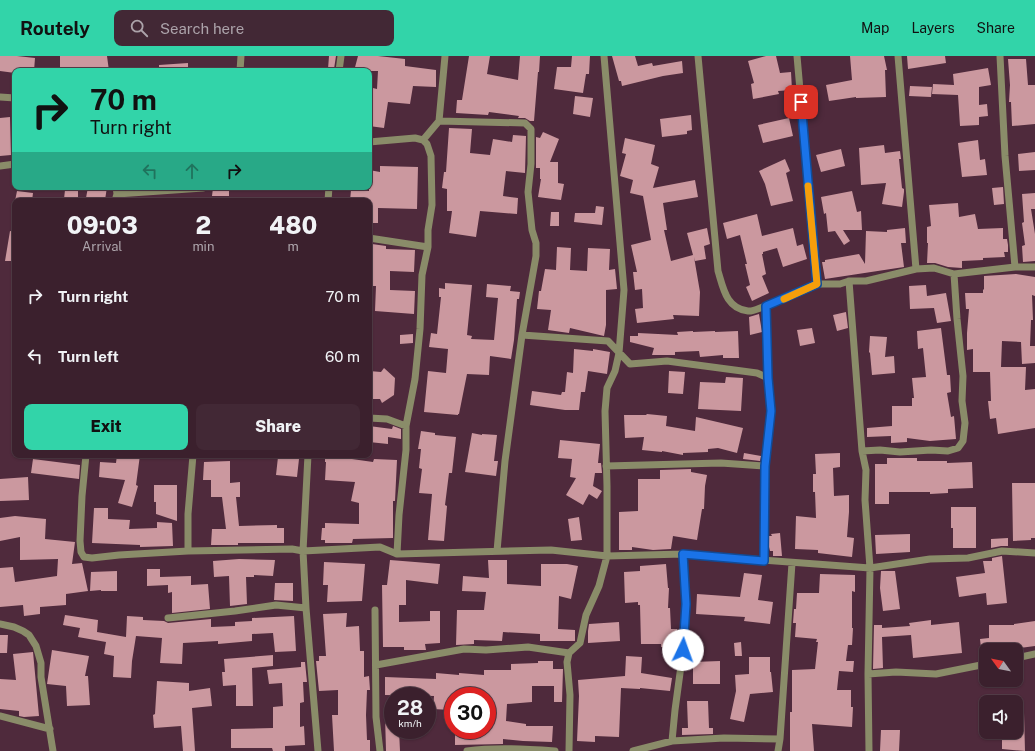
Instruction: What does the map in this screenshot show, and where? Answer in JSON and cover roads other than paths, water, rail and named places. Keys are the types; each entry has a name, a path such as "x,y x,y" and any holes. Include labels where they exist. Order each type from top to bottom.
{"street":[{"path":"240,68 241,56"},
{"path":"339,68 341,56"},
{"path":"423,140 439,121 445,56"},
{"path":"569,751 570,695 567,662 569,653 580,643 586,616 599,586 607,556 605,411 607,388 615,371 619,353 624,290 604,56"},
{"path":"698,56 718,271 724,294 734,307 748,311 766,306 817,284 840,284 849,281 866,281 916,269 934,268 954,274 1015,267 1035,267"},
{"path":"797,56 817,284"},
{"path":"898,56 916,269"},
{"path":"1000,56 1005,156 1015,267"},
{"path":"0,97 12,98"},
{"path":"439,121 525,123 531,128 531,164 528,192 532,230 536,243 536,256 522,335 505,461 497,552"},
{"path":"372,142 415,138 423,140 427,144 431,156 432,205 428,230 428,247 422,276 420,329 415,379 406,426 406,450 399,515 398,554"},
{"path":"0,166 12,164"},
{"path":"116,194 174,190"},
{"path":"372,238 428,247"},
{"path":"862,451 948,451 958,448 963,441 965,423 962,401 963,376 954,274"},
{"path":"849,281 862,451 866,470 865,500 870,568 868,674 869,751"},
{"path":"764,561 765,466 771,411 768,378 766,306"},
{"path":"522,335 608,341 630,364 667,361 757,373 768,378"},
{"path":"372,418 387,419 406,426"},
{"path":"86,458 80,541 81,552 84,557 92,558 188,551 292,549 303,551 380,547 398,554 550,550 607,556 683,554 870,568 930,559 968,558 1002,551 1035,553"},
{"path":"188,551 188,514 193,458"},
{"path":"308,458 303,551 306,608 318,751"},
{"path":"606,466 721,463 765,466"},
{"path":"672,741 674,710 683,650 685,611 683,554"},
{"path":"778,751 792,563"},
{"path":"168,618 276,605 306,608"},
{"path":"375,610 374,636 376,665 376,717 380,751"},
{"path":"0,624 14,627 23,631 29,635 36,646 41,663 41,677 53,751"},
{"path":"376,665 464,649 486,650 528,647 569,653"},
{"path":"1023,657 1035,654"},
{"path":"868,674 896,672 936,674 979,665"},
{"path":"0,716 50,729"},
{"path":"633,751 672,741 724,738 780,739"},
{"path":"468,751 556,751"}]}
